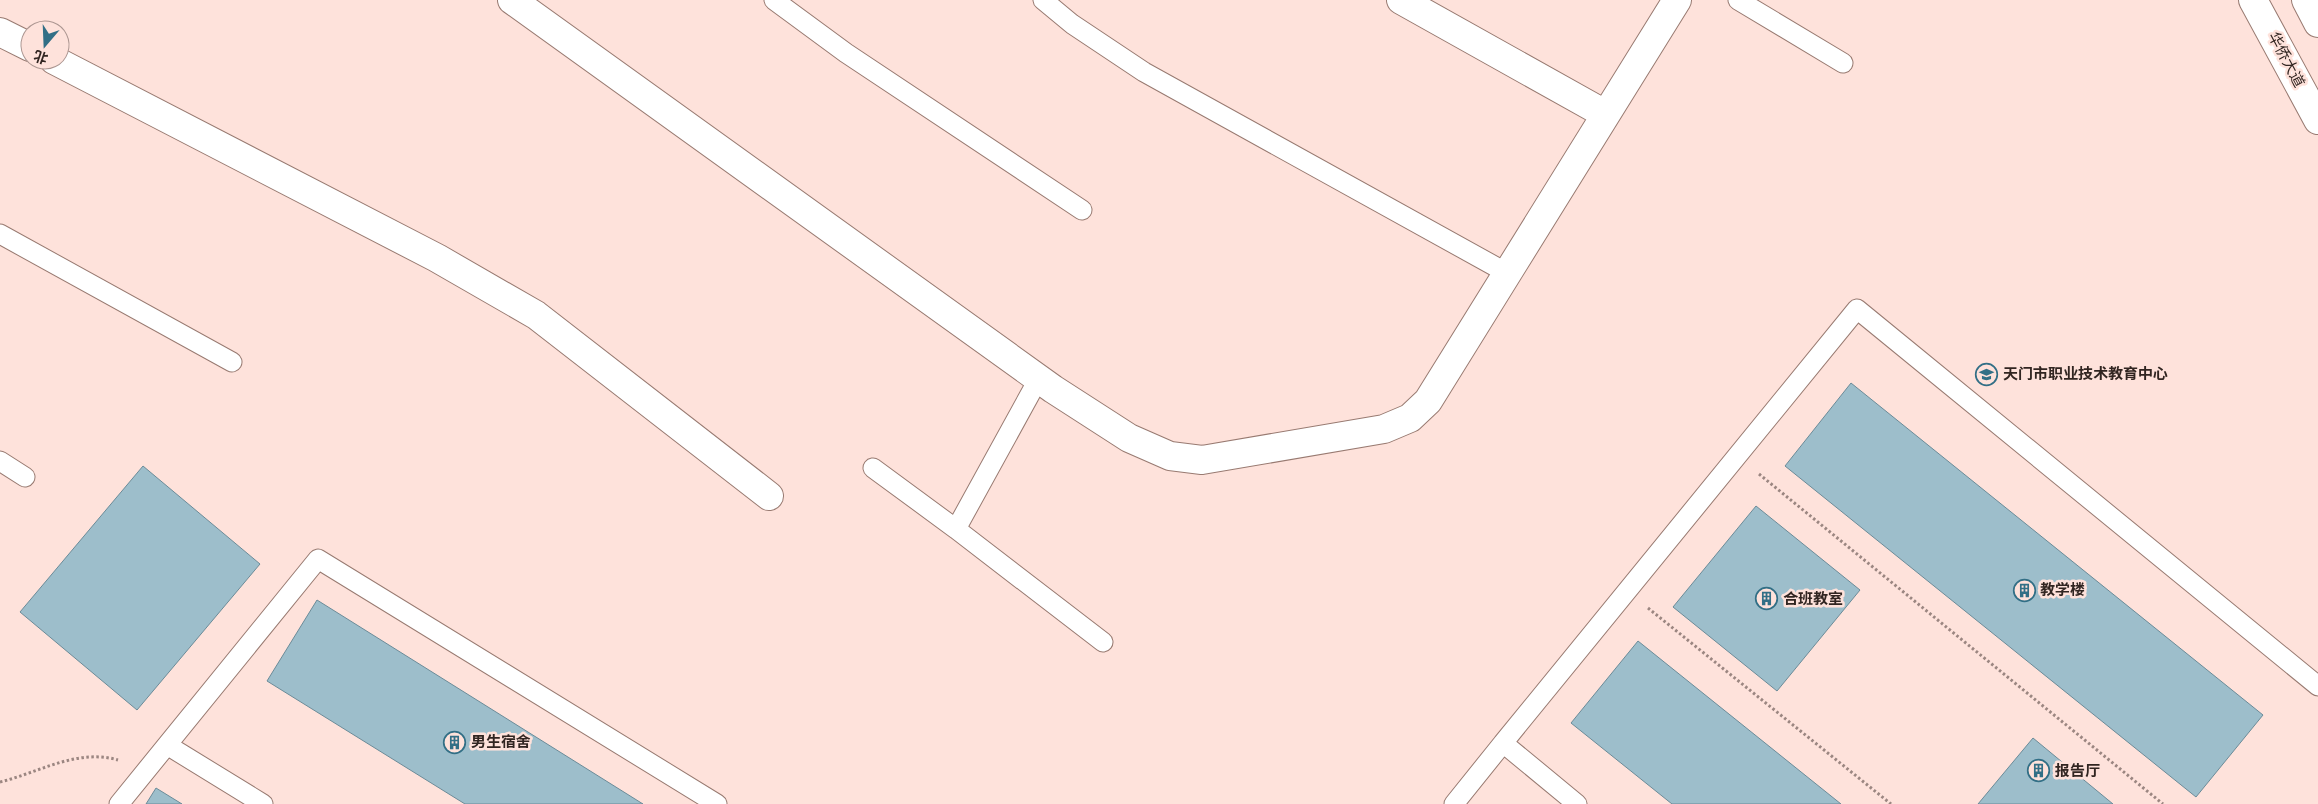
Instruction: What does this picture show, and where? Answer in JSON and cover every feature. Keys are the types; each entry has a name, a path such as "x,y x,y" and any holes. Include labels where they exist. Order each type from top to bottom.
{"street":[{"path":"512,0 1038,378 1129,438 1170,456 1202,460 1384,429 1410,418 1428,402 1676,0"},
{"path":"1401,0 1605,114"},
{"name":"华侨大道","path":"2253,0 2318,120"},
{"path":"2306,0 2318,23"},
{"path":"0,32 20,42"},
{"path":"70,68 437,258 536,315 769,496"}],"lane":[{"path":"774,0 846,53 1082,210"},
{"path":"1043,0 1072,24 1144,72 1507,273"},
{"path":"1738,0 1843,63"},
{"path":"0,234 232,362"},
{"path":"1454,804 1857,308 2318,686"},
{"path":"956,529 1038,378"},
{"path":"0,462 25,477"},
{"path":"873,468 1103,642"},
{"path":"119,804 318,560 717,804"},
{"path":"1503,744 1577,804"},
{"path":"167,745 263,804"}],"path":[{"path":"1737,456 2163,804"},
{"path":"1627,591 1891,804"},
{"path":"0,782 17,778 60,762 89,757 115,759 146,770"}],"building":[{"name":"教学楼","path":"1851,383 2263,715 2196,797 1785,466"},
{"path":"143,466 260,564 137,710 20,612"},
{"name":"合班教室","path":"1756,506 1860,590 1777,691 1673,607"},
{"name":"男生宿舍","path":"317,600 643,804 465,804 267,681"},
{"path":"1638,641 1841,804 1672,804 1571,723"},
{"name":"报告厅","path":"2033,738 2113,804 1978,804"},
{"path":"156,788 182,804 146,804"}],"place":[{"name":"天门市职业技术教育中心","path":"1987,374"},
{"name":"教学楼","path":"2024,590"},
{"name":"合班教室","path":"1767,599"},
{"name":"男生宿舍","path":"455,742"},
{"name":"报告厅","path":"2039,771"}]}
